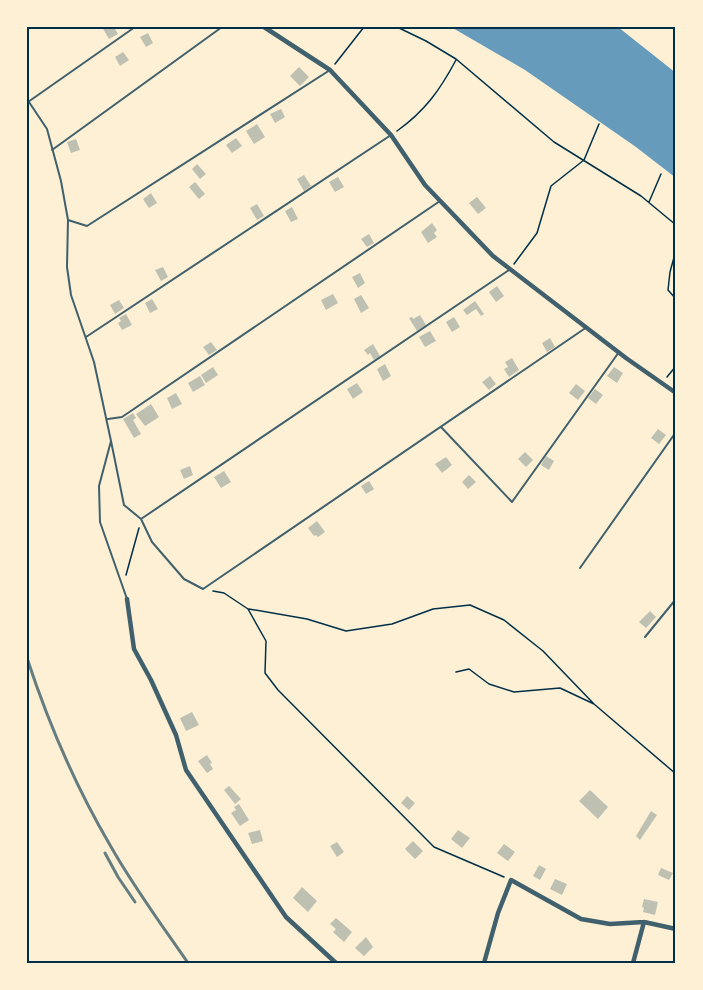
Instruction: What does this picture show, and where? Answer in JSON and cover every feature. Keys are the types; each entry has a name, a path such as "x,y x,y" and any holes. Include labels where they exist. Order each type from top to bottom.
{"street":[{"path":"264,27 330,70 391,135 425,185 493,256 676,393"},
{"path":"127,598 134,649 176,735 186,770 286,917 336,963"},
{"path":"484,963 498,913 511,880 581,919 610,924 644,922 676,929"},
{"path":"633,963 644,922"}],"lane":[{"path":"135,27 28,100 47,129 61,181 68,220 67,267 71,295 94,362 124,505 141,519 152,542 184,579 203,589 586,327"},
{"path":"52,150 222,27"},
{"path":"68,220 87,226 330,70"},
{"path":"86,337 391,135"},
{"path":"106,420 122,417 440,201"},
{"path":"141,519 510,269"},
{"path":"441,427 512,502 619,352"},
{"path":"579,568 676,432"},
{"path":"111,441 99,486 100,522 127,598"},
{"path":"645,637 676,599"}],"path":[{"path":"330,70 364,27"},
{"path":"397,27 456,59 545,135 618,181 676,225"},
{"path":"391,135 413,119 441,89 456,59"},
{"path":"510,269 537,234 551,186 584,160 599,124"},
{"path":"649,203 661,174"},
{"path":"676,250 670,272 669,291 676,299"},
{"path":"662,382 676,366"},
{"path":"123,585 141,519"},
{"path":"203,589 224,593 249,609 308,619 346,631 392,624 432,609 470,605 504,620 543,651 594,704 676,774"},
{"path":"249,609 266,641 265,674 278,690 434,847 511,880"},
{"path":"456,672 469,669 489,684 514,692 560,688 594,704"}],"water":[{"path":"451,27 618,27 676,73 676,178 636,147 525,70"}],"building":[{"path":"102,27 114,27 118,34 109,39"},
{"path":"148,33 153,43 146,47 140,37"},
{"path":"123,52 129,60 120,66 115,57"},
{"path":"299,67 309,77 300,86 290,76"},
{"path":"281,109 285,117 275,123 270,114"},
{"path":"257,124 265,137 254,144 246,131"},
{"path":"236,138 242,146 232,153 226,145"},
{"path":"76,139 80,150 71,153 67,142"},
{"path":"197,164 206,174 200,179 192,169"},
{"path":"304,175 311,186 304,191 297,179"},
{"path":"338,177 344,187 335,192 329,182"},
{"path":"195,182 205,194 199,199 189,187"},
{"path":"151,193 157,203 149,208 143,199"},
{"path":"477,197 486,208 478,214 469,203"},
{"path":"257,204 264,216 257,220 250,208"},
{"path":"292,207 298,219 291,222 285,211"},
{"path":"432,223 437,230 434,233 437,237 428,243 421,232"},
{"path":"369,234 374,243 367,247 361,239"},
{"path":"163,267 168,277 161,281 155,270"},
{"path":"360,273 365,283 358,288 352,277"},
{"path":"497,286 504,296 496,302 489,292"},
{"path":"333,294 338,303 326,310 321,300"},
{"path":"361,295 369,308 361,313 354,299"},
{"path":"152,299 158,309 150,313 145,303"},
{"path":"119,300 124,308 115,314 110,305"},
{"path":"475,301 484,314 481,316 476,309 467,315 463,310"},
{"path":"126,314 132,325 122,330 118,323 121,321 119,318"},
{"path":"420,315 426,325 417,331 409,318 413,319"},
{"path":"454,317 460,327 452,332 446,322"},
{"path":"430,331 436,341 425,347 419,337"},
{"path":"550,338 555,347 547,352 542,343"},
{"path":"211,342 217,350 209,355 203,347"},
{"path":"373,344 380,356 374,360 370,353 368,355 364,350"},
{"path":"512,358 519,370 509,377 504,369 508,367 505,362"},
{"path":"385,364 391,376 383,381 377,369"},
{"path":"213,367 218,375 206,383 201,375"},
{"path":"614,367 623,373 617,383 607,376"},
{"path":"200,376 205,385 193,392 188,383"},
{"path":"490,376 496,384 489,390 482,382"},
{"path":"357,383 363,392 353,399 347,389"},
{"path":"576,384 585,391 578,400 569,393"},
{"path":"595,389 603,395 596,404 588,398"},
{"path":"176,393 182,404 172,409 167,398"},
{"path":"151,404 159,417 145,426 136,414"},
{"path":"133,413 136,418 133,420 141,434 134,438 123,419"},
{"path":"658,429 666,435 659,444 651,438"},
{"path":"525,452 533,460 526,467 518,459"},
{"path":"546,456 554,461 549,470 541,465"},
{"path":"446,457 452,465 442,473 435,464"},
{"path":"190,466 193,475 184,479 180,470"},
{"path":"224,471 231,482 221,488 214,477"},
{"path":"469,475 476,482 468,489 462,482"},
{"path":"369,481 374,489 366,494 361,486"},
{"path":"317,521 325,532 318,537 314,536 308,528"},
{"path":"650,611 656,617 646,628 639,622"},
{"path":"192,712 199,725 186,731 180,718"},
{"path":"207,755 213,769 207,773 198,761"},
{"path":"229,786 241,799 235,804 224,790"},
{"path":"590,790 608,807 598,819 579,801"},
{"path":"407,796 415,803 409,810 401,803"},
{"path":"239,804 249,820 240,826 231,813"},
{"path":"651,811 657,815 640,840 636,836"},
{"path":"260,830 263,841 252,844 248,833"},
{"path":"458,830 470,838 462,848 451,839"},
{"path":"413,841 423,851 415,859 405,849"},
{"path":"337,842 344,852 337,857 330,846"},
{"path":"504,844 515,852 508,861 497,853"},
{"path":"539,865 546,869 540,880 533,876"},
{"path":"661,868 673,873 669,880 658,875"},
{"path":"555,879 567,884 562,895 550,889"},
{"path":"302,887 317,901 308,912 293,898"},
{"path":"644,899 658,902 655,915 643,912"},
{"path":"336,918 352,932 344,942 333,932 336,929 330,924"},
{"path":"366,937 373,947 364,956 355,948"}],"railway":[{"path":"27,658 64,754 98,823 128,875 188,963"},
{"path":"105,853 135,902"}]}
